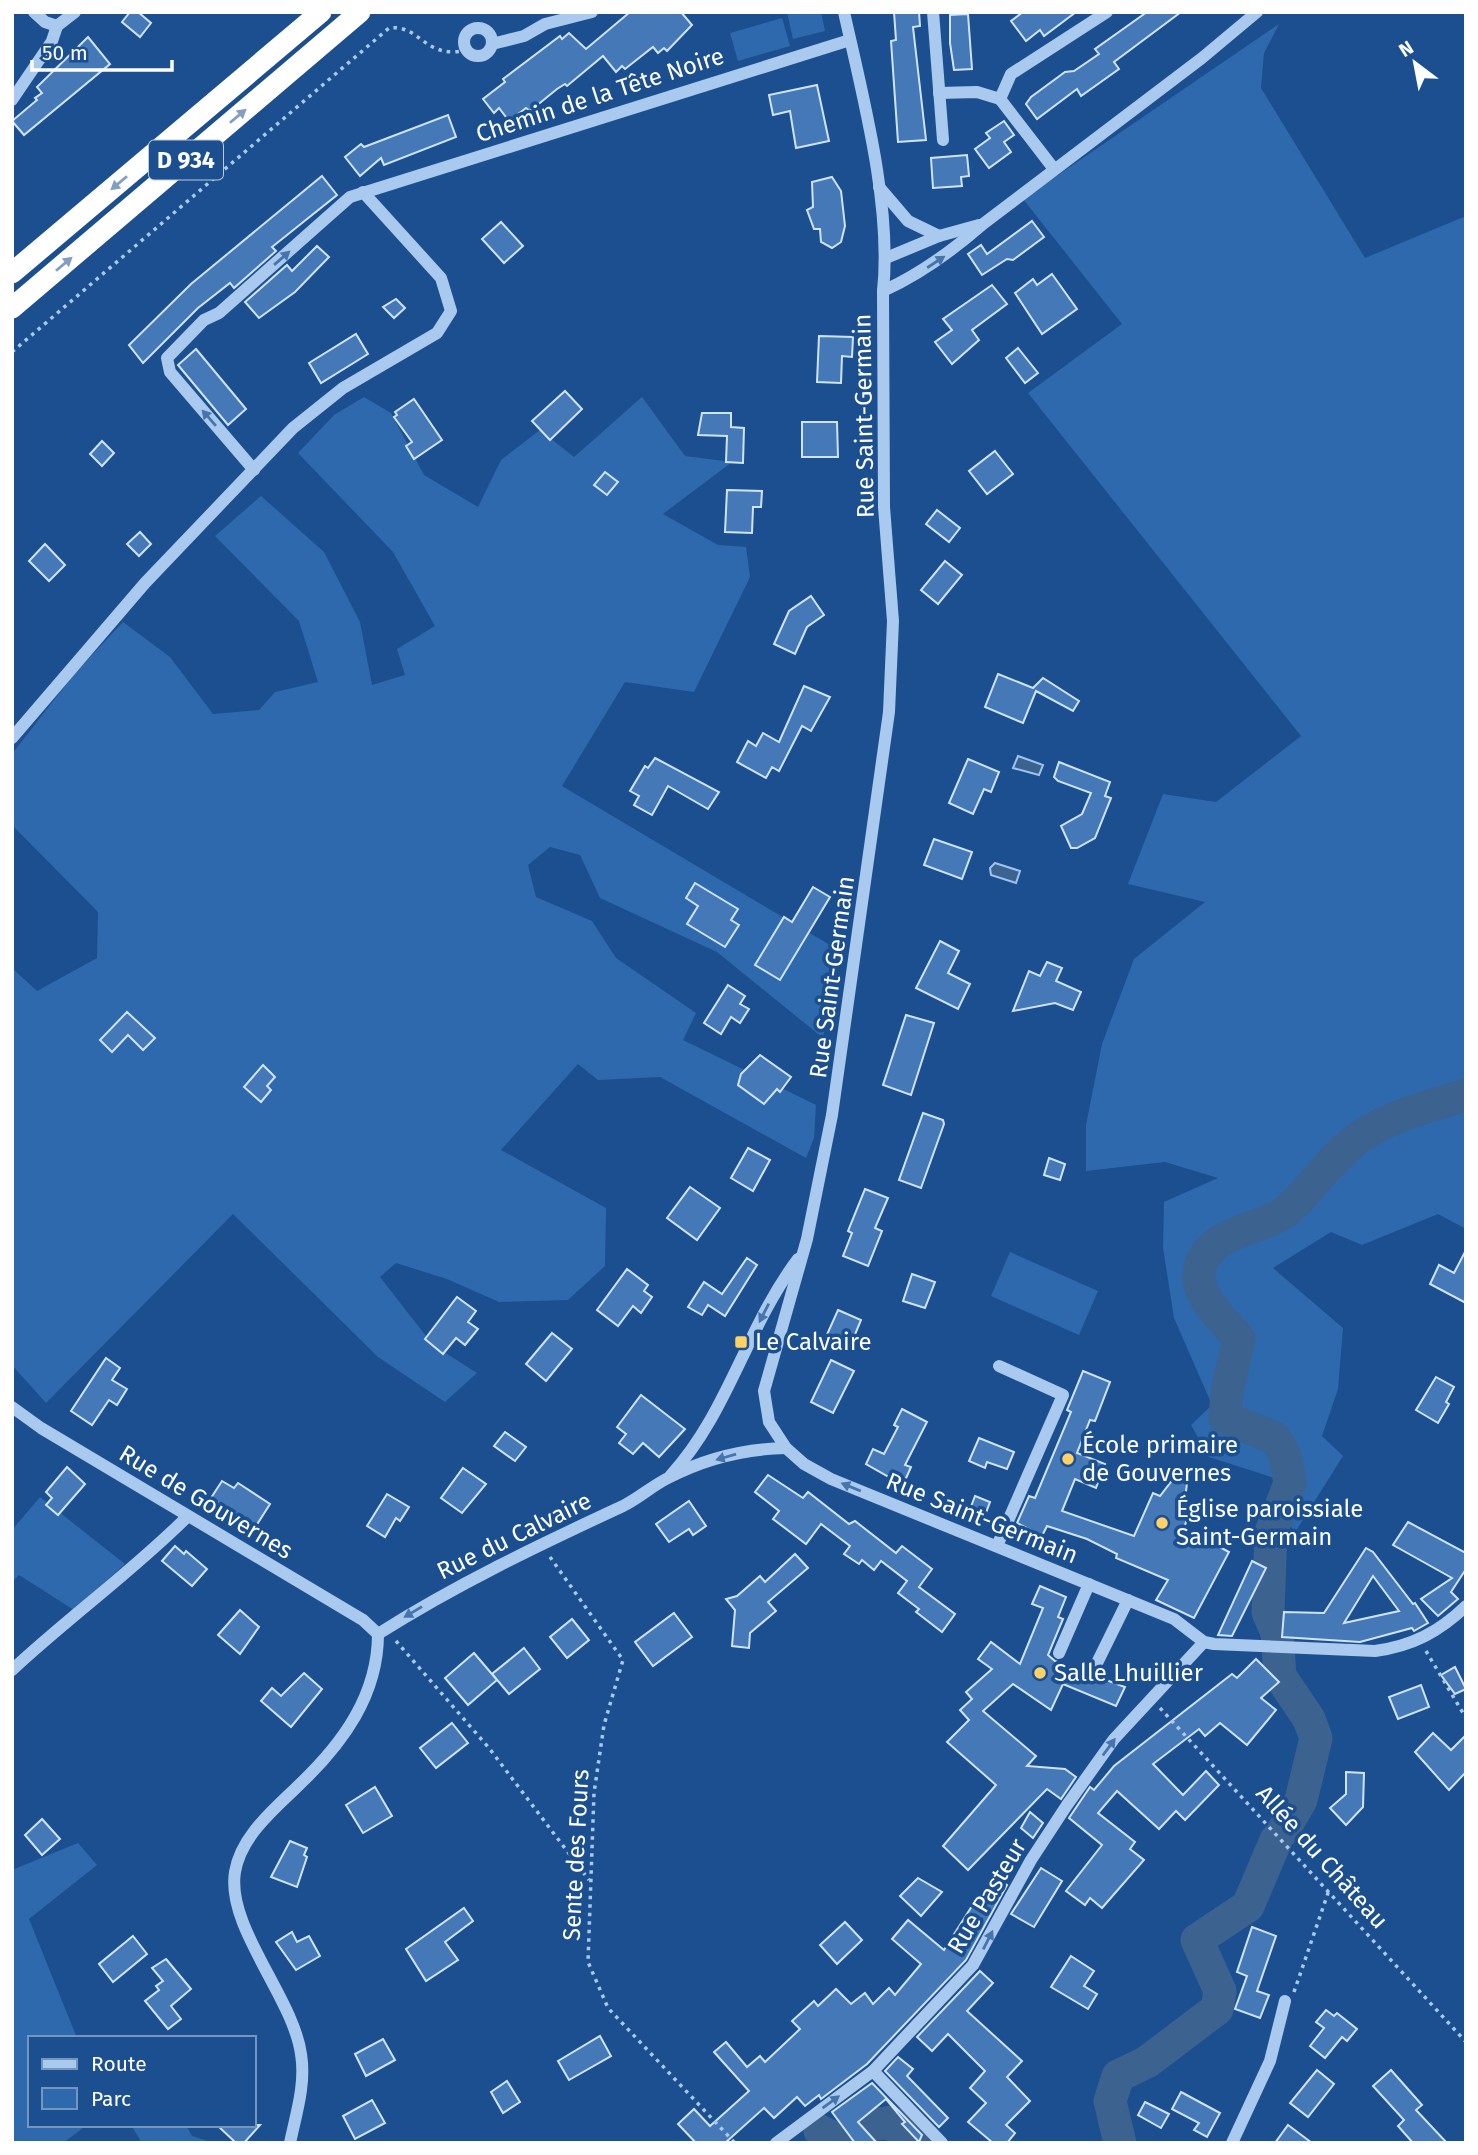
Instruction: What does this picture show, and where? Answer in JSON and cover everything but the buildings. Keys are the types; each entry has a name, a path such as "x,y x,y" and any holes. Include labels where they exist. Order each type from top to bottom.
{"highway":[{"name":"D 934","path":"12,274 321,12"},
{"name":"D 934","path":"12,308 360,12"}],"street":[{"path":"34,12 45,23 57,26"},
{"path":"12,100 52,41 57,26 75,12"},
{"path":"492,44 487,32 475,29 465,38 467,50 474,56 484,55 492,44 524,36 545,24 593,12"},
{"name":"Rue Saint-Germain","path":"844,12 878,186 886,258 883,291 884,507 893,621 889,712 832,1115 807,1239 764,1391 769,1422 786,1448 804,1464 831,1479 1174,1619 1204,1642"},
{"path":"933,12 943,140"},
{"path":"1000,99 1011,74 1107,12"},
{"path":"883,291 909,279 950,252 1257,12"},
{"name":"Chemin de la Tête Noire","path":"254,470 170,372 167,358 204,320 219,313 350,197 850,40"},
{"path":"939,93 977,92 1000,99 1054,169"},
{"path":"878,186 908,221 939,236"},
{"path":"12,738 145,583 293,428 343,388 437,333 451,311 441,278 363,192"},
{"path":"886,258 939,236 983,224"},
{"name":"Rue du Calvaire","path":"668,1478 702,1436 772,1297 801,1255"},
{"path":"997,1546 1063,1395 999,1366"},
{"name":"Rue de Gouvernes","path":"12,1407 41,1428 382,1631"},
{"name":"Rue du Calvaire","path":"382,1631 416,1609 540,1544 627,1504 668,1478 730,1455 759,1449 786,1448"},
{"path":"12,1670 56,1629 141,1562 188,1516"},
{"path":"1059,1653 1089,1584"},
{"path":"1096,1665 1128,1601"},
{"path":"1204,1642 1375,1651 1420,1640 1466,1606"},
{"path":"290,2143 303,2078 301,2053 294,2028 238,1909 235,1871 248,1841 273,1808 300,1784 353,1723 371,1686 382,1631"},
{"name":"Rue Pasteur","path":"776,2143 873,2071 973,1965 1067,1805 1114,1739 1204,1642"},
{"path":"1232,2143 1270,2061 1285,2001"},
{"path":"873,2071 942,2143"}],"path":[{"path":"12,352 389,28 411,30 434,50 451,54 467,50"},
{"name":"Sente des Fours","path":"540,1544 623,1660 604,1725 594,1793 588,1962 608,2008 735,2143"},
{"path":"382,1631 488,1748 591,1882"},
{"path":"1420,1640 1466,1718"},
{"name":"Allée du Château","path":"1151,1698 1466,2042"}],"green space":[{"path":"787,12 821,12 825,31 793,39"},
{"path":"782,18 790,46 738,61 730,33"},
{"path":"1279,24 1264,53 1261,88 1365,258 1466,216 1466,1229 1438,1214 1362,1245 1331,1232 1273,1268 1343,1328 1338,1389 1322,1436 1343,1456 1294,1534 1274,1478 1209,1457 1191,1425 1212,1405 1174,1318 1163,1248 1164,1202 1218,1178 1165,1162 1086,1171 1086,1125 1102,1044 1134,959 1205,902 1128,884 1163,794 1216,802 1301,736 1028,393 1122,324 1023,199"},
{"path":"364,397 391,413 424,475 478,507 501,460 540,430 574,457 642,397 685,456 732,462 663,514 718,545 746,547 750,577 694,692 625,682 562,786 840,951 823,1038 717,952 600,898 580,855 550,847 528,865 536,897 592,921 616,958 696,1013 683,1040 816,1105 814,1138 806,1158 660,1077 598,1080 578,1064 501,1150 606,1208 605,1266 568,1300 499,1302 447,1279 396,1263 380,1277 433,1345 477,1373 445,1402 378,1357 233,1214 46,1403 12,1365 12,968 37,991 97,958 98,912 12,825 12,754 75,673 123,622 170,657 213,714 259,710 275,692 318,682 299,621 215,536 261,496 324,552 360,622 372,685 405,675 397,649 435,626 393,552 298,453 334,415"},
{"path":"1010,1252 1098,1291 1079,1335 991,1296"},
{"path":"40,1497 125,1564 74,1610 19,1575 12,1582 12,1530"},
{"path":"78,1843 97,1865 29,1919 76,2036 28,2036 28,2127 84,2127 63,2143 12,2143 12,1870"},
{"path":"132,2127 187,2127 192,2136 214,2143 142,2143"}],"shaded area":[{"path":"1018,756 1043,765 1039,775 1013,768"},
{"path":"995,863 1020,871 1016,883 991,875 990,868"}],"waterway":[{"path":"1283,1831 1301,1800 1316,1738 1309,1719 1280,1676 1277,1633 1268,1612 1271,1532 1290,1483 1285,1455 1275,1438 1225,1418 1227,1392 1239,1339 1205,1297 1199,1277 1200,1267 1206,1254 1216,1244 1279,1216 1290,1208 1339,1155 1369,1131 1410,1112 1466,1095"},
{"path":"1120,2143 1110,2101 1118,2076 1147,2062 1217,2009 1220,1991 1197,1940 1248,1906 1276,1840"},
{"path":"820,2131 841,2139 867,2126 890,2122 915,2143"}],"place":[{"name":"Le Calvaire","path":"741,1342"},
{"name":"École primaire de Gouvernes","path":"1068,1459"},
{"name":"Église paroissiale Saint-Germain","path":"1162,1523"},
{"name":"Salle Lhuillier","path":"1040,1673"}]}
